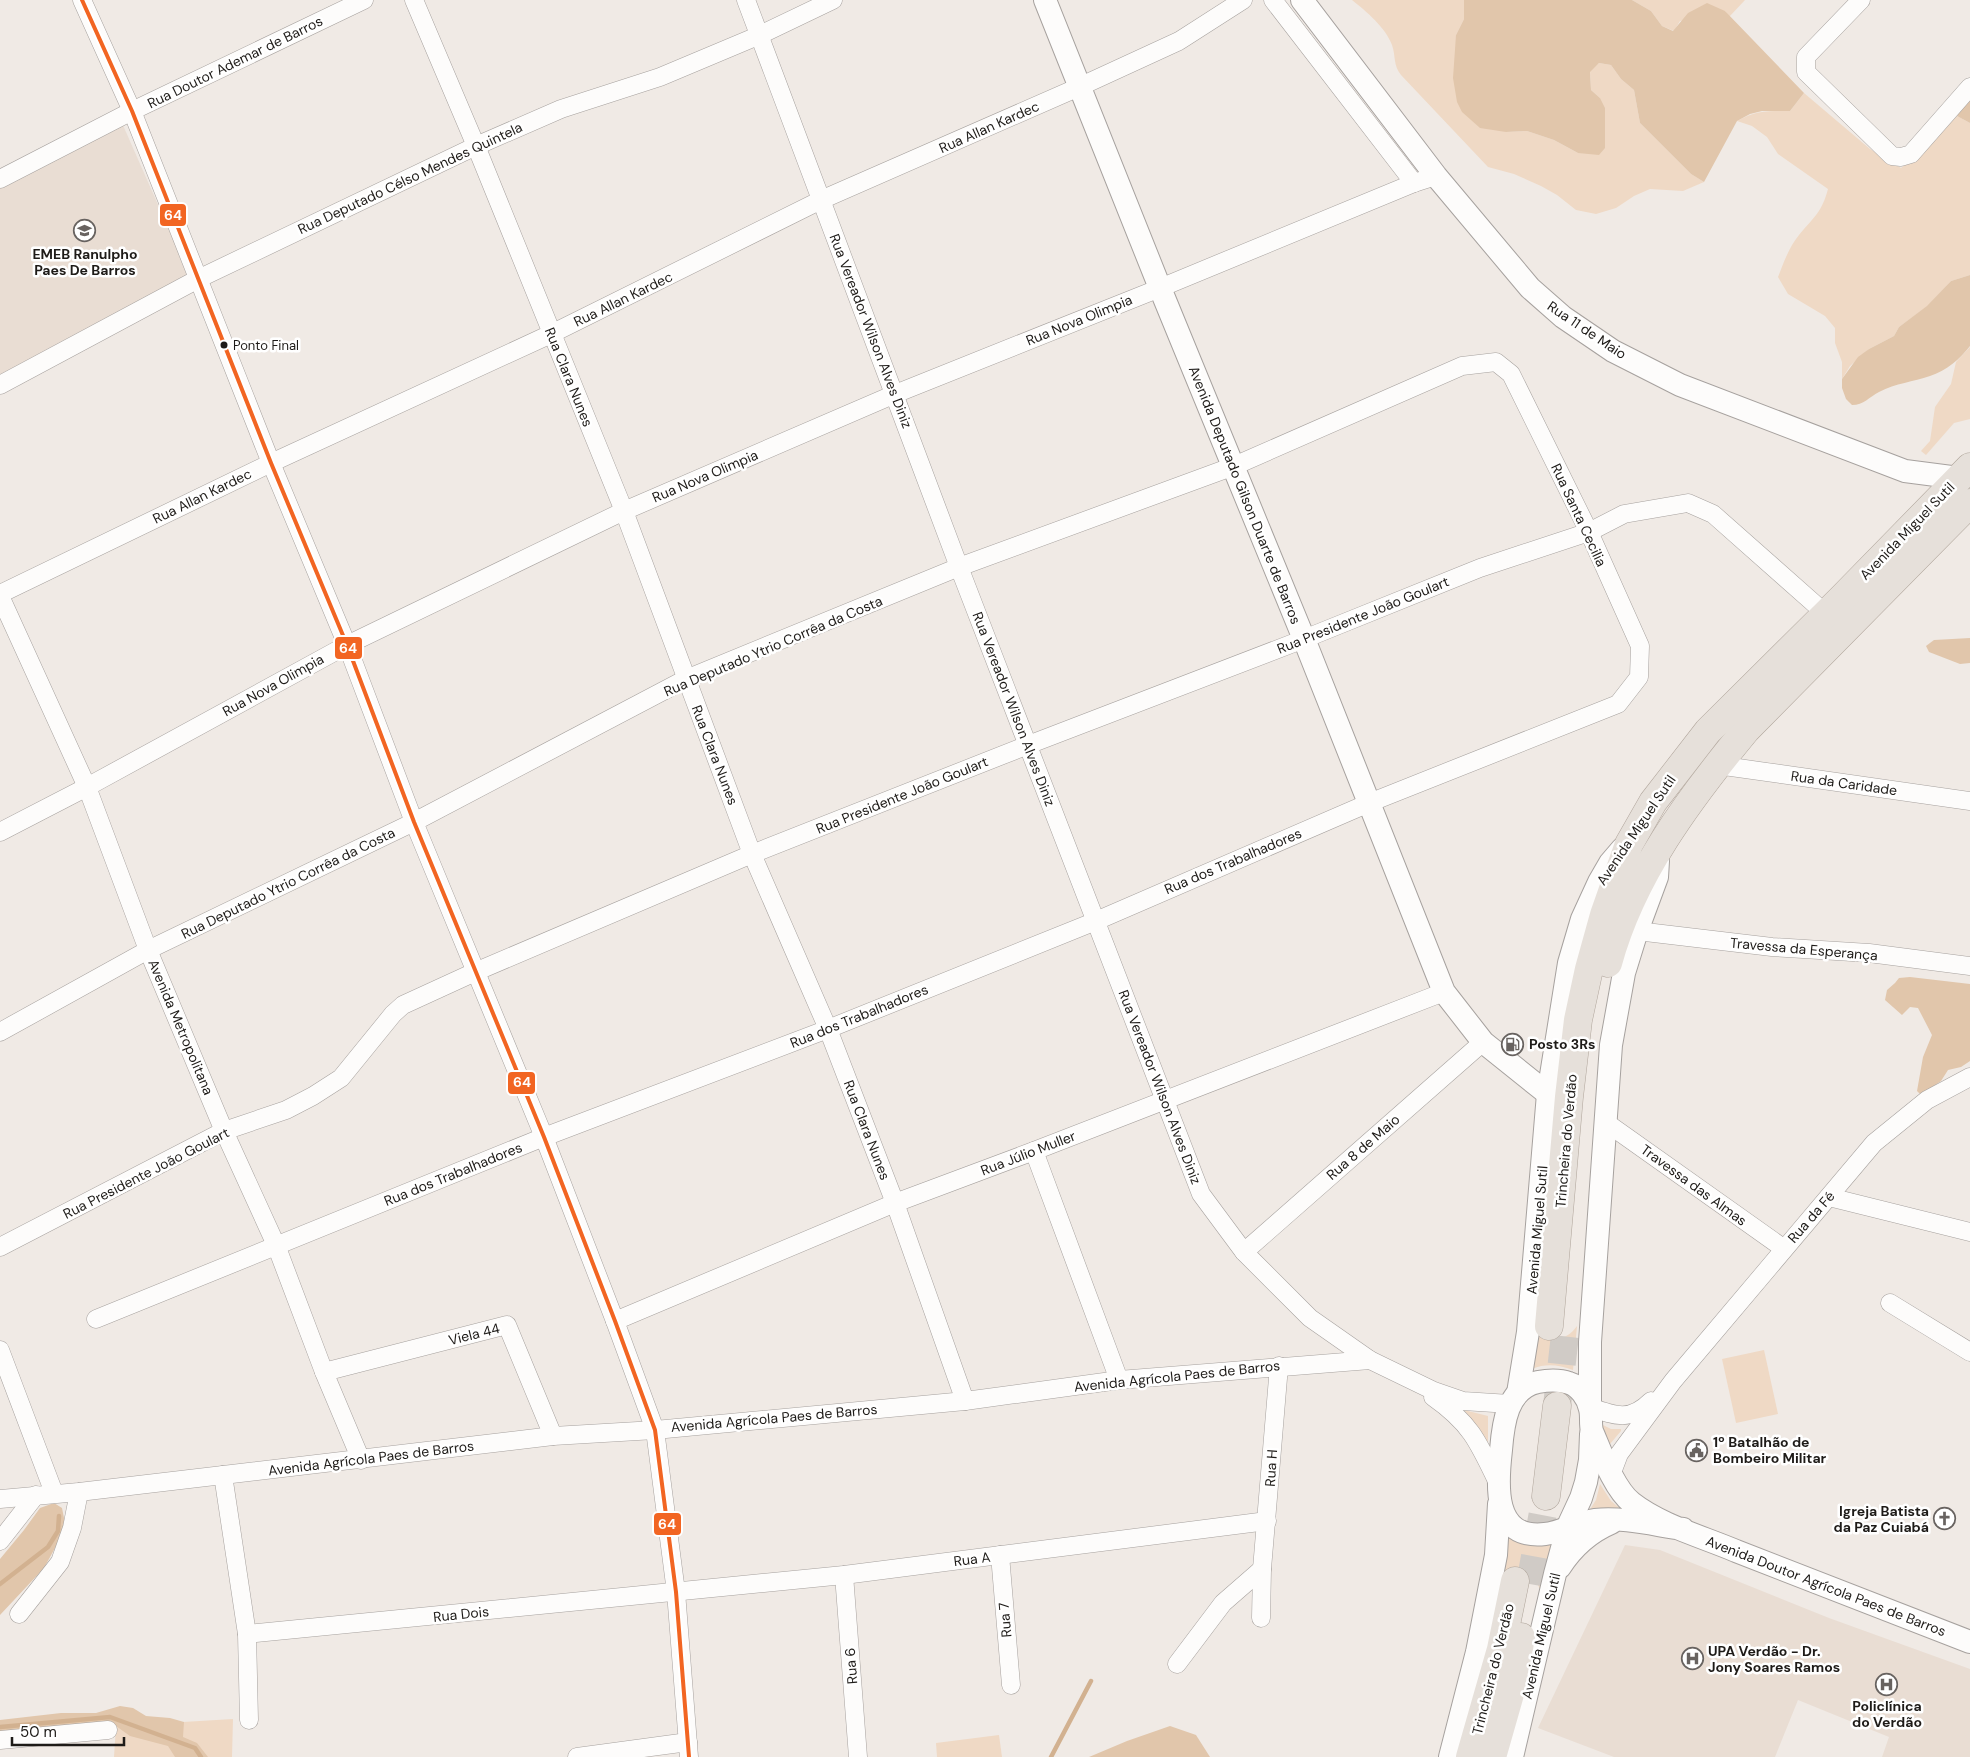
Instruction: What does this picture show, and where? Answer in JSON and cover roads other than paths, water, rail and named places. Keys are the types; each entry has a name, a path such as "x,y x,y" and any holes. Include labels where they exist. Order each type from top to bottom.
{"highway":[{"name":"Avenida Miguel Sutil","path":"1629,844 1653,802 1708,731 1964,473"},
{"name":"Avenida Miguel Sutil","path":"1658,851 1680,816 1717,765 1746,730 1970,503"},
{"name":"Trincheira do Verdão","path":"1629,844 1599,933 1589,968 1578,1020 1569,1097 1557,1326 1594,1020 1610,954 1645,873 1658,851"},
{"path":"1531,1402 1538,1495"},
{"name":"Trincheira do Verdão","path":"1470,1757 1522,1582 1512,1687 1492,1757"}],"street":[{"path":"82,0 132,111 271,463 347,645 414,822 544,1137 655,1430 676,1592 688,1750 578,1757"},
{"name":"Rua Doutor Ademar de Barros","path":"0,179 132,111 364,0"},
{"name":"Rua Clara Nunes","path":"414,0 476,146 624,511 752,854 828,1029 895,1203 965,1401"},
{"name":"Rua Vereador Wilson Alves Diniz","path":"746,0 959,567 1200,1194 1244,1252 1310,1318 1370,1360"},
{"name":"Rua Deputado Célso Mendes Quintela","path":"0,385 198,278 476,146 561,109 660,77 760,35 834,0"},
{"name":"Avenida Deputado Gilson Duarte de Barros","path":"1045,0 1160,288 1304,639 1444,992 1483,1042 1548,1094"},
{"name":"Rua Allan Kardec","path":"0,595 271,463 551,334 821,200 1080,87 1179,41 1242,0"},
{"path":"1273,0 1414,183"},
{"name":"Rua 11 de Maio","path":"1302,0 1436,176 1530,288 1563,317 1613,351 1680,385 1905,471 1964,473"},
{"path":"1861,0 1806,57 1806,72 1892,156 1901,157 1911,154 1970,87"},
{"name":"Rua Nova Olimpia","path":"0,832 87,787 347,645 624,511 895,394 1160,288 1414,183 1436,176"},
{"name":"Rua Santa Cecilia","path":"1462,366 1496,362 1511,374 1589,532 1640,646 1639,678 1618,704"},
{"name":"Rua Deputado Ytrio Corrêa da Costa","path":"0,1032 148,950 414,822 686,680 959,567 1234,466 1462,366"},
{"name":"Rua 11 de Maio","path":"1905,471 1937,501"},
{"name":"Rua Presidente João Goulart","path":"0,1247 224,1131 286,1110 314,1096 341,1078 393,1014 404,1005 475,972 752,854 1304,639 1480,568 1589,532 1624,514 1688,503 1713,514 1826,614"},
{"name":"Avenida Metropolitana","path":"0,595 87,787 148,950 224,1131 276,1245 324,1372 361,1460"},
{"name":"Rua dos Trabalhadores","path":"96,1318 544,1137 828,1029 1096,921 1369,803 1618,704"},
{"name":"Rua da Caridade","path":"1717,765 1970,801"},
{"name":"Avenida Miguel Sutil","path":"1450,1757 1477,1652 1496,1555 1502,1433 1531,1402 1528,1332 1548,1094 1569,963 1582,919 1599,882 1618,853 1629,844"},
{"name":"Avenida Miguel Sutil","path":"1512,1757 1555,1574 1568,1526 1586,1482 1590,1460 1590,1342 1604,1121 1613,1029 1624,973 1657,877 1658,851"},
{"name":"Travessa da Esperança","path":"1637,931 1772,948 1869,953 1970,966"},
{"name":"Rua Júlio Muller","path":"615,1321 895,1203 1444,992"},
{"name":"Rua 8 de Maio","path":"1244,1252 1483,1042"},
{"path":"1524,1075 1551,1068"},
{"name":"Rua da Fé","path":"1611,1475 1619,1454 1673,1381 1783,1248 1874,1143 1926,1100 1970,1077"},
{"name":"Travessa das Almas","path":"1604,1121 1783,1248"},
{"path":"1034,1151 1119,1380"},
{"path":"1829,1197 1970,1232"},
{"path":"1890,1303 1970,1352"},
{"name":"Viela 44","path":"324,1372 507,1325 554,1436"},
{"path":"0,1350 54,1493"},
{"name":"Avenida Doutor Agrícola Paes de Barros","path":"1370,1360 1408,1379 1463,1401 1531,1402 1534,1383 1546,1380 1564,1382 1578,1388 1591,1418 1611,1475 1620,1490 1633,1503 1654,1516 1683,1529 1970,1642"},
{"name":"Avenida Agrícola Paes de Barros","path":"0,1499 223,1476 554,1436 655,1430 965,1401 1119,1380 1370,1360"},
{"name":"Rua H","path":"1261,1618 1262,1569 1279,1366"},
{"name":"Avenida Doutor Agrícola Paes de Barros","path":"1408,1379 1454,1412 1478,1440 1509,1522 1519,1530 1527,1533 1545,1534 1593,1520 1620,1520 1683,1529"},
{"name":"Rua da Fé","path":"1591,1418 1631,1415 1640,1412 1673,1381"},
{"path":"223,1476 247,1634 249,1720"},
{"path":"19,1614 60,1562 72,1528 79,1492"},
{"path":"0,1541 36,1495"},
{"path":"1555,1574 1565,1559 1582,1541 1593,1532 1620,1520"},
{"name":"Rua A","path":"676,1592 844,1575 1267,1521"},
{"name":"Rua 7","path":"1000,1555 1011,1685"},
{"path":"1177,1664 1223,1603 1262,1569"},
{"name":"Rua 6","path":"844,1575 858,1757"},
{"name":"Rua Dois","path":"247,1634 676,1592"},
{"path":"0,1740 108,1730"}],"waterway":[{"path":"0,1584 48,1547 58,1531 59,1516"},
{"path":"1051,1757 1091,1681"},
{"path":"0,1727 110,1717 195,1748 201,1757"}],"tunnel":[{"path":"1557,1406 1566,1326"},
{"path":"1530,1584 1546,1496"}],"place":[{"name":"EMEB Ranulpho Paes De Barros","path":"85,231"},
{"name":"Ponto Final","path":"224,345"},
{"name":"Posto 3Rs","path":"1513,1044"},
{"name":"1º Batalhão de Bombeiro Militar","path":"1697,1450"},
{"name":"Igreja Batista da Paz Cuiabá","path":"1945,1519"},
{"name":"UPA Verdão - Dr. Jony Soares Ramos","path":"1692,1659"},
{"name":"Policlínica do Verdão","path":"1887,1684"}]}
